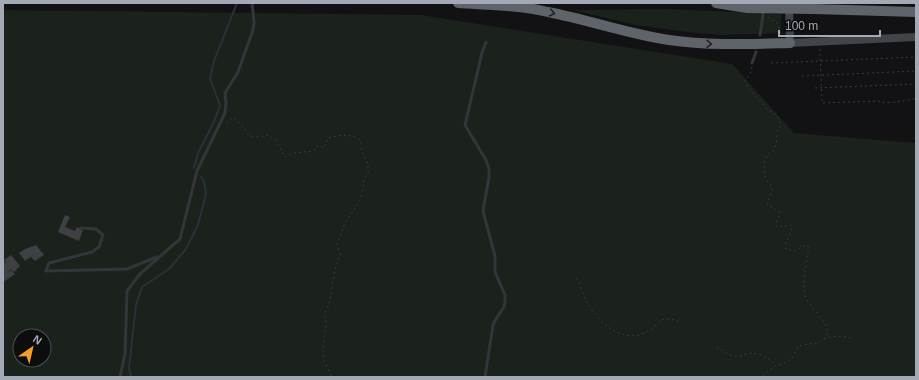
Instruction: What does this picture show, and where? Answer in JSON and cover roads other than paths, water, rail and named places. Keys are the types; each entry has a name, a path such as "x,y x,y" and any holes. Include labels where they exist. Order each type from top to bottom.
{"highway":[{"path":"458,3 506,6 546,11 642,35 670,40 720,44 790,42"},
{"path":"716,3 747,8 814,5 916,12"}],"main road":[{"path":"789,3 790,42 916,37"}],"lane":[{"path":"120,377 125,354 127,291 140,274 180,239 197,171 225,113 225,93 238,72 253,30 254,22 252,3"},
{"path":"760,35 763,16 762,3"},
{"path":"485,377 493,325 504,307 505,296 495,272 495,256 483,210 489,169 486,160 465,125 486,42"},
{"path":"752,63 756,52"},
{"path":"81,228 96,229 103,235 99,247 92,252 49,263 46,271 127,269 161,256"}],"waterway":[{"path":"194,168 198,153 214,122 220,105 210,79 214,61 237,3"},
{"path":"131,377 129,368 136,305 142,287 169,269 186,249 198,225 206,194 204,181 201,177"}]}
